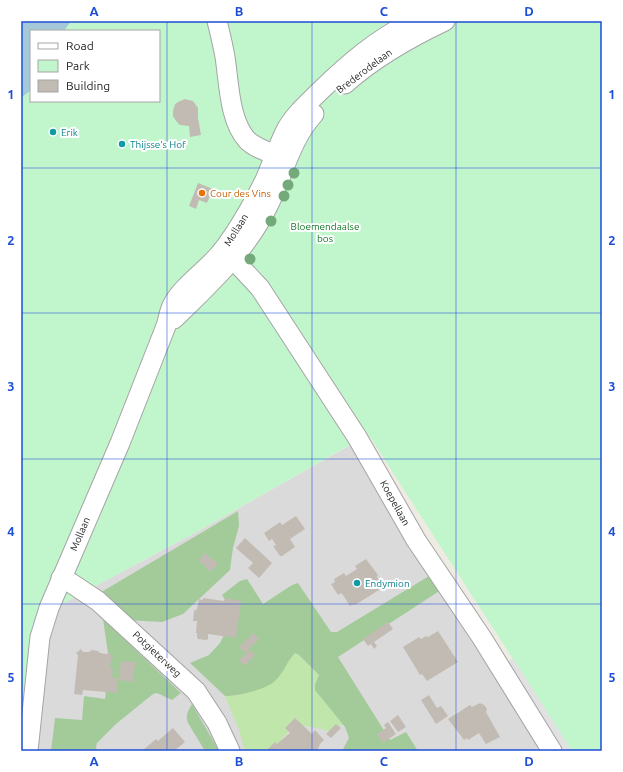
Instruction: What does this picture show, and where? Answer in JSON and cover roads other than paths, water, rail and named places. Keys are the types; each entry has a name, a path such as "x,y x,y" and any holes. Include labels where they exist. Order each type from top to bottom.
{"street":[{"path":"217,21 225,57 234,114 241,130 248,140 255,145 281,157"},
{"name":"Brederodelaan","path":"281,157 286,129 311,99 367,50 414,21"},
{"name":"Brederodelaan","path":"281,157 309,119 346,82 389,51 417,34 445,21"},
{"name":"Mollaan","path":"28,751 40,636 49,608 120,443 166,326 228,255 269,204 281,157"},
{"name":"Koepellaan","path":"228,255 260,288 357,436 416,540 482,638 552,751"},
{"name":"Potgieterweg","path":"61,578 98,601 196,691 217,723 230,751"}],"water":[{"path":"21,21 71,21 65,30 30,30 30,91 21,98"}],"place":[{"name":"Erik","path":"53,132"},
{"name":"Thijsse's Hof","path":"122,144"},
{"name":"Cour des Vins","path":"202,193"},
{"name":"Endymion","path":"357,583"}],"park label":[{"name":"Bloemendaalse bos","path":"325,232"}]}
